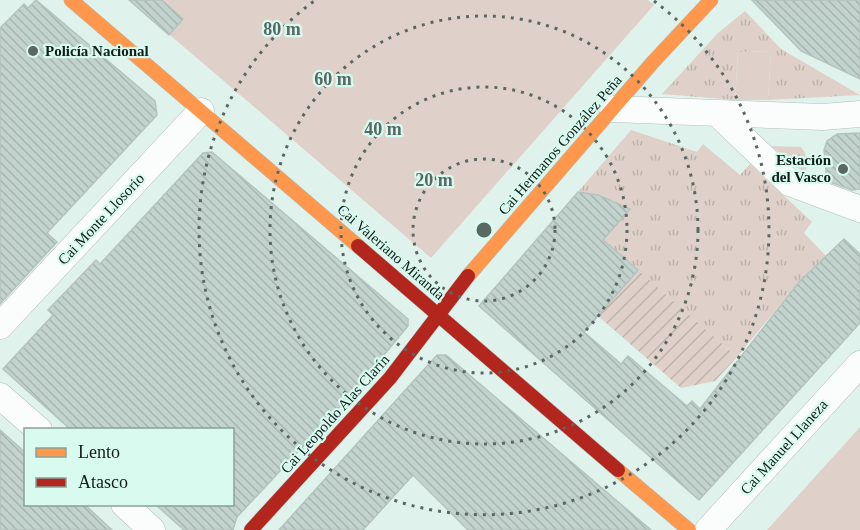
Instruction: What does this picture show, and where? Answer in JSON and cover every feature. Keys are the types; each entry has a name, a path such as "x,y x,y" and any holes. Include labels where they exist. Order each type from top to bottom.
{"street":[{"name":"Cai Valeriano Miranda","path":"71,0 689,530"},
{"name":"Cai Hermanos González Peña","path":"440,316 464,281 710,0"},
{"path":"613,109 823,117 860,114"},
{"name":"Cai Monte Llosorio","path":"0,326 201,111"},
{"path":"717,113 790,183 860,209"},
{"name":"Cai Leopoldo Alas Clarín","path":"251,530 407,360 440,316"},
{"name":"Cai Manuel Llaneza","path":"708,530 860,364"},
{"path":"0,396 38,428"},
{"path":"126,506 152,530"}],"green space":[{"path":"129,0 648,0 654,5 431,258"},
{"path":"745,11 781,49 860,95 768,100 771,51 738,52 735,100 662,94 718,33"},
{"path":"771,51 768,100 735,100 738,52"},
{"path":"631,130 697,152 703,144 740,175 750,164 812,222 804,233 826,256 799,282 737,357 603,240 630,209 598,195 578,192"},
{"path":"771,146 801,147 805,153 807,175"},
{"path":"638,270 737,357 715,381 681,388 598,316"},
{"path":"860,427 860,530 767,530"}],"building":[{"path":"36,0 155,101 157,115 47,233 57,242 0,304 0,28 24,4 28,8"},
{"path":"129,0 162,0 183,19 169,35"},
{"path":"752,0 860,0 860,79 801,51"},
{"name":"Estación del Vasco","path":"860,133 860,189 852,190 827,181 824,150 827,141 837,134"},
{"path":"212,152 408,319 408,326 349,397 237,517 233,530 184,530 157,506 234,506 234,428 69,428 3,369 53,315 48,310 96,260 100,264 203,153"},
{"path":"578,192 598,195 630,209 603,240 638,270 584,332 621,364 628,356 687,406 692,401 700,409 799,282 844,239 860,254 860,323 699,500 479,306"},
{"path":"437,355 446,355 651,530 468,530 413,475 363,530 279,530"},
{"path":"0,430 24,451 24,506 86,506 112,530 0,530"}],"traffic: slow":[{"path":"71,0 358,246"},
{"path":"468,276 653,62 711,0"},
{"path":"618,470 689,530"}],"traffic: jam":[{"path":"358,246 618,470"},
{"path":"251,530 390,378 468,276"}],"place":[{"name":"Policía Nacional","path":"33,51"},
{"name":"Estación del Vasco","path":"843,169"}]}
